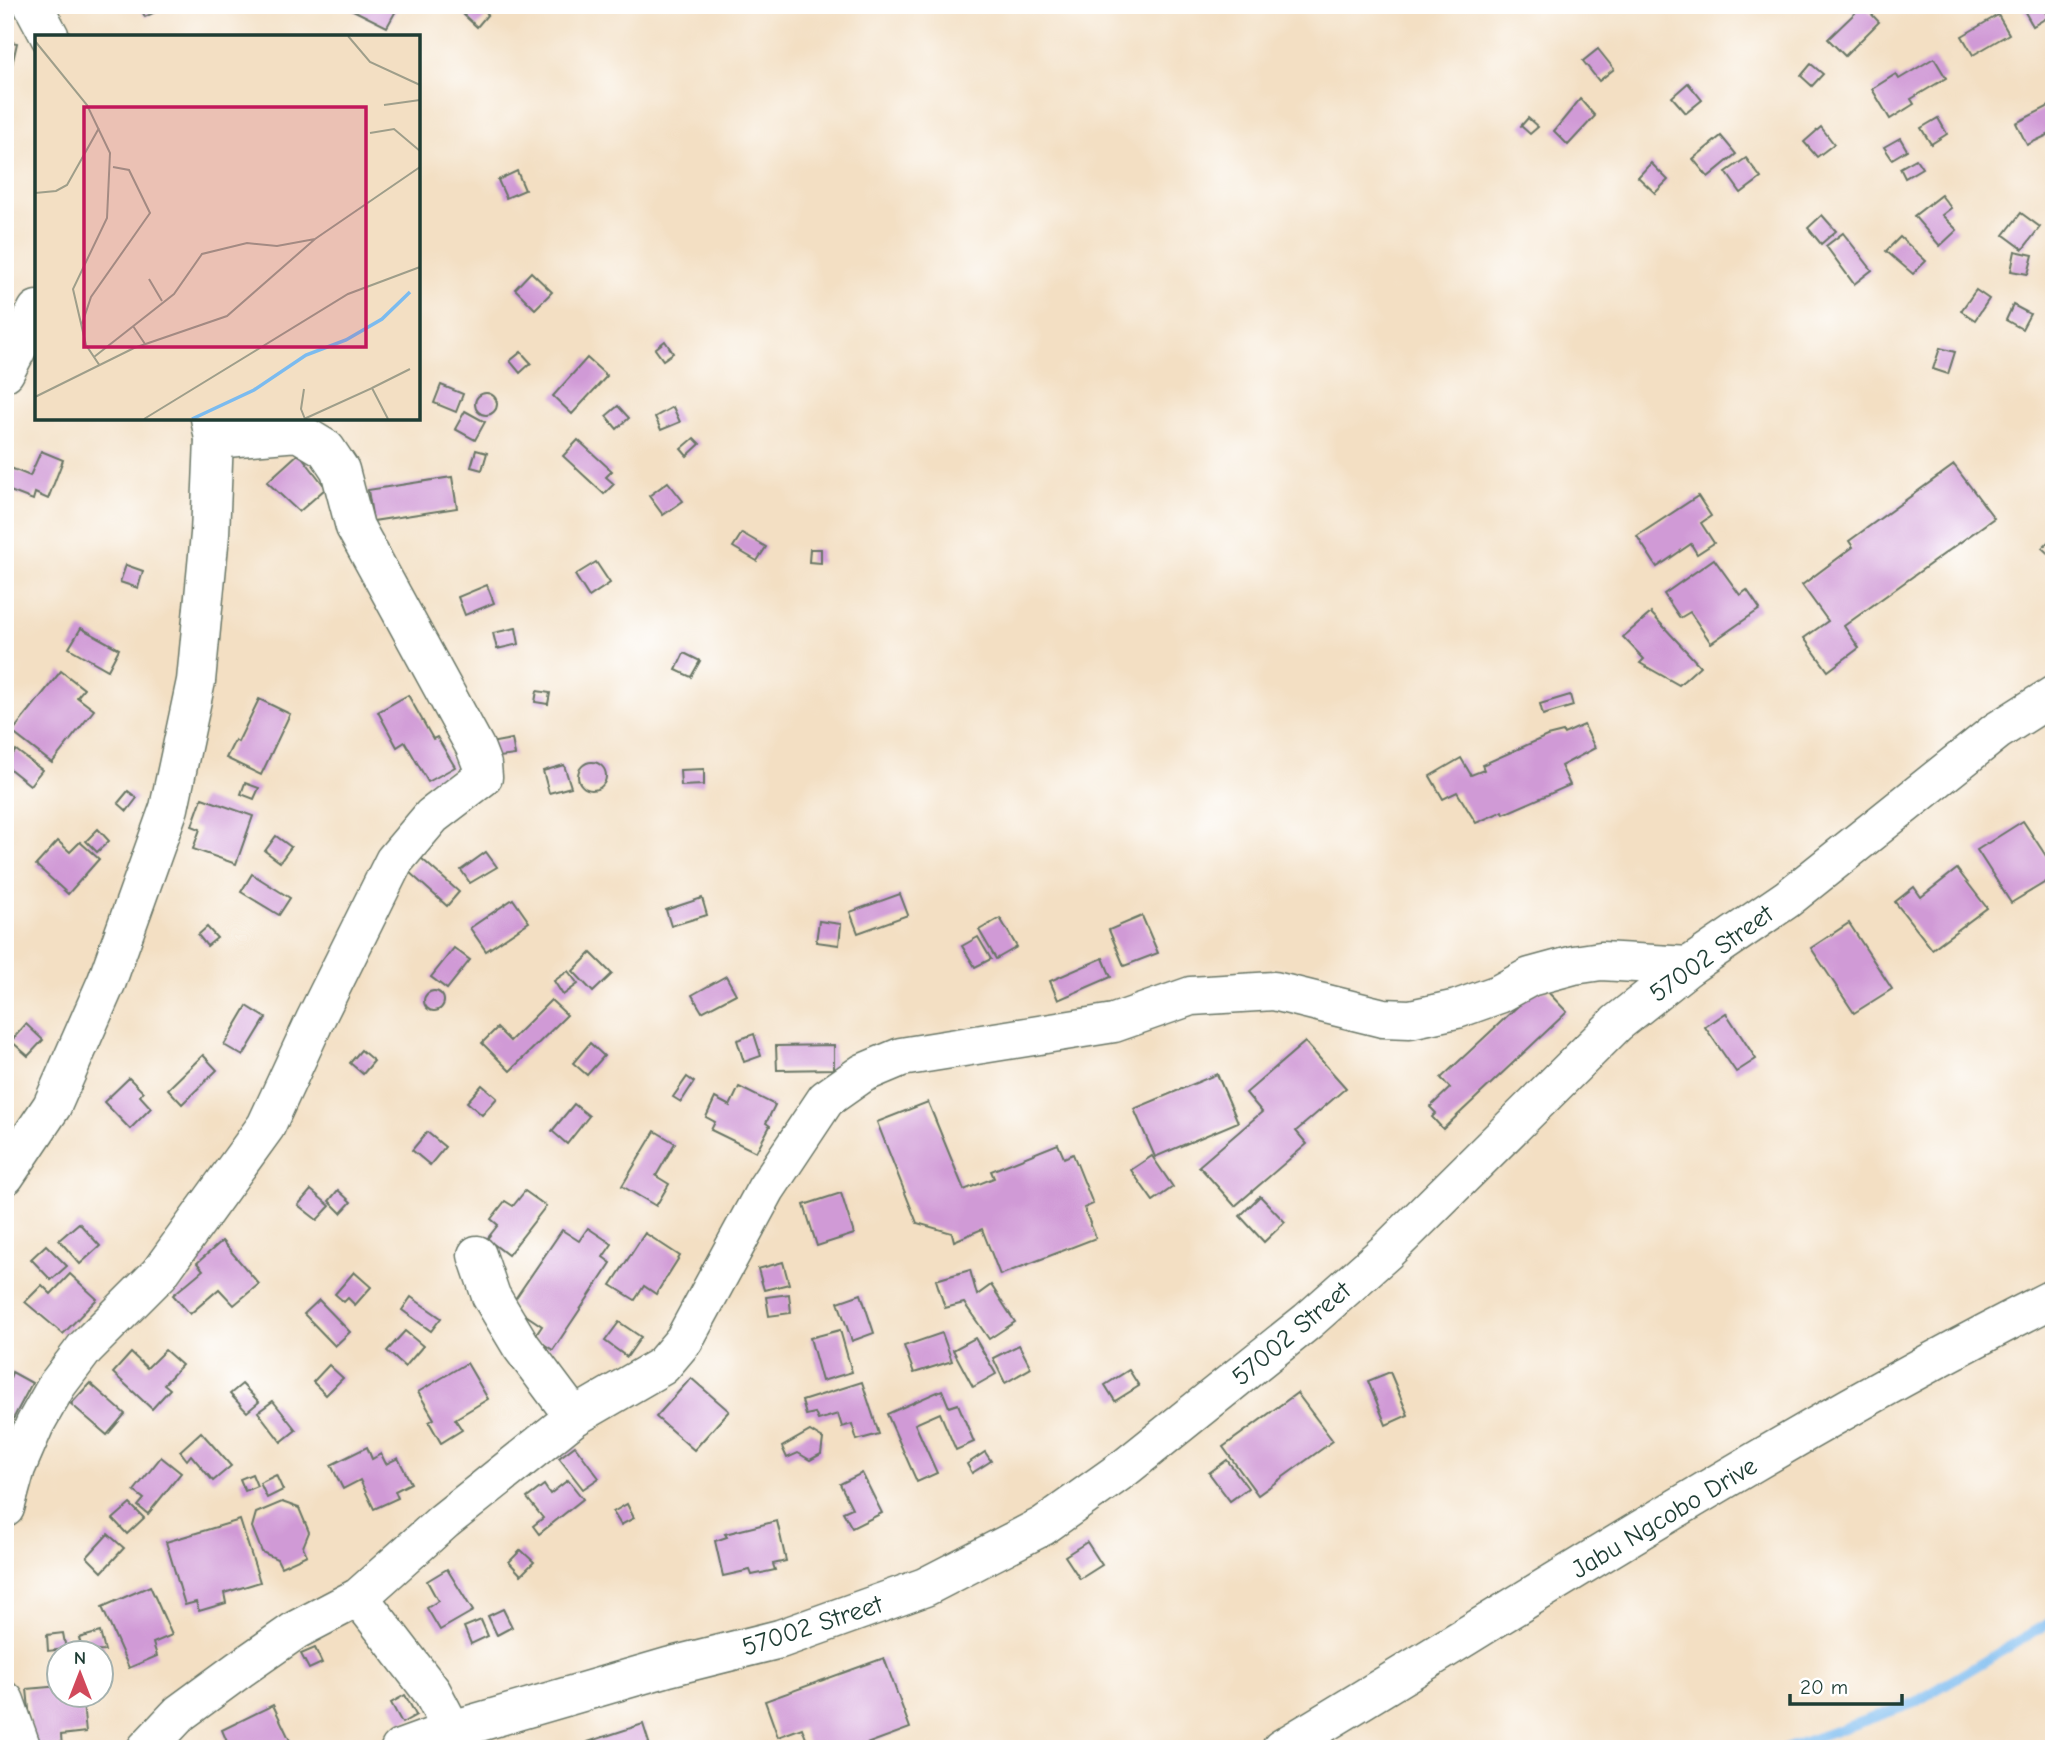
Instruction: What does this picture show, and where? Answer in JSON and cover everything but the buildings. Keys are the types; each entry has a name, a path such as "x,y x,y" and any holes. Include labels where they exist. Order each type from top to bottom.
{"street":[{"path":"33,5 49,35"},
{"path":"5,372 35,314"},
{"path":"5,1176 58,1093 107,981 169,808 196,681 210,534 212,428 298,432 326,449 334,458 355,527 475,747 482,765 483,777 473,788 432,816 394,861 314,1020 266,1126 159,1274 85,1348 57,1385 30,1435 5,1508"},
{"name":"57002 Street","path":"400,1749 452,1730 668,1667 780,1639 925,1587 983,1560 1043,1526 1136,1459 1308,1321 1386,1252 1617,1023 1689,966 1787,899 1997,731 2054,695"},
{"path":"146,1749 180,1713 240,1669 296,1630 359,1597 444,1521 574,1417 662,1366 684,1340 766,1189 826,1099 863,1073 901,1057 1114,1023 1191,996 1274,991 1383,1018 1410,1019 1457,1009 1499,994 1530,977 1574,965 1601,961 1689,966"},
{"path":"477,1255 491,1296 514,1336 574,1417"},
{"name":"Jabu Ngcobo Drive","path":"1281,1749 1745,1466 1926,1363 2054,1298"},
{"path":"359,1597 432,1692 452,1730"},
{"path":"5,1701 22,1749"}],"waterway":[{"path":"1785,1749 1914,1703 2054,1620"}]}
